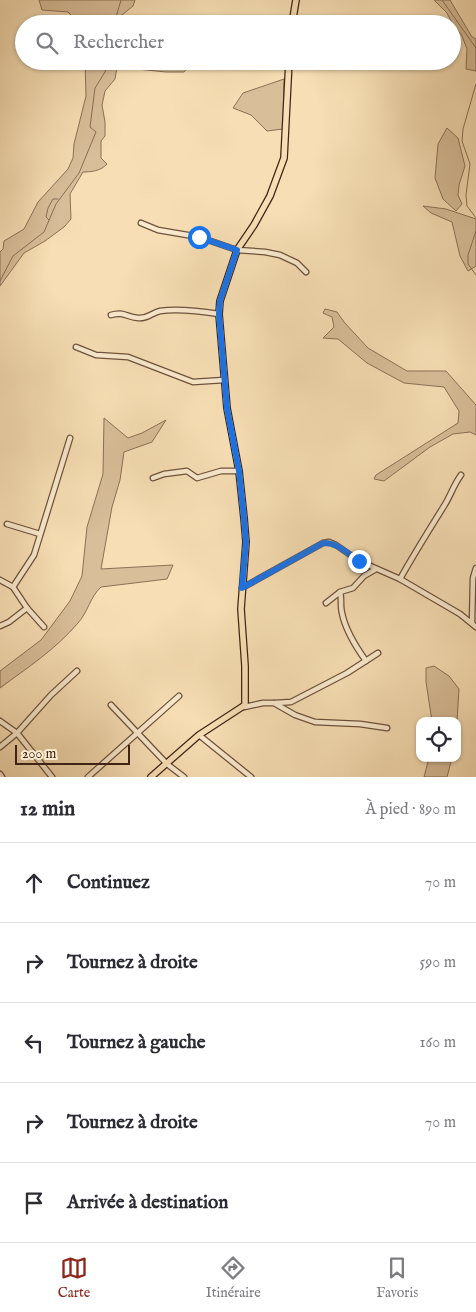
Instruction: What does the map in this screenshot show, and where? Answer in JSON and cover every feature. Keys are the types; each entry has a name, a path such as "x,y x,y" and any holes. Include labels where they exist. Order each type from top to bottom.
{"main road":[{"path":"294,15 296,0"},
{"path":"151,777 199,735 244,707 246,697 241,609 246,542 239,471 227,408 219,314 220,301 237,250 270,196 284,158 289,70"}],"street":[{"path":"141,223 158,230 199,237 237,250 280,255 298,263 306,272"},
{"path":"111,315 120,312 137,318 149,317 157,312 189,310 219,314"},
{"path":"76,347 96,355 128,357 193,382 224,380"},
{"path":"13,587 34,555 70,438"},
{"path":"153,478 164,474 187,471 197,478 221,471 239,471"},
{"path":"400,579 461,475"},
{"path":"7,524 40,534"},
{"path":"242,588 323,543 330,542 359,561 400,579 460,614 476,627"},
{"path":"472,622 473,578 476,568"},
{"path":"326,603 340,592 353,588 364,576 376,569"},
{"path":"0,580 13,587 27,608 44,627"},
{"path":"340,592 342,612 355,645 366,661"},
{"path":"0,626 9,622 27,608"},
{"path":"244,707 263,703 291,702 348,673 378,653"},
{"path":"0,747 17,733 51,695 77,671"},
{"path":"88,777 180,696"},
{"path":"274,703 295,715 315,722 360,724 387,728"},
{"path":"111,705 167,764 184,777"},
{"path":"0,721 17,733 52,777"},
{"path":"199,735 251,777"}],"shaded area":[{"path":"39,0 135,0 133,6 122,15 71,15 68,12 42,10"},
{"path":"434,0 450,0 459,15 448,15"},
{"path":"461,18 472,37 476,39 476,71 466,69 467,49 462,36"},
{"path":"85,70 116,70 115,79 105,91 102,105 105,136 101,141 101,158 107,164 99,170 83,172 70,194 71,219 64,227 45,241 24,253 0,286 0,252 3,249 4,241 24,229 38,202 68,169 73,158 74,144 86,96"},
{"path":"146,70 186,70 184,72"},
{"path":"284,79 283,129 267,131 251,115 233,108 243,93"},
{"path":"447,128 458,138 465,166 458,195 462,204 456,211 443,199 435,178 438,144"},
{"path":"423,206 446,209 476,219 476,266 468,271 460,256 452,222 431,213"},
{"path":"325,309 337,312 368,348 407,371 446,371 476,405 476,435 470,432 453,434 430,447 384,481 374,479 376,475 458,423 459,411 444,387 404,383 367,363 338,339 323,338 334,327 332,317 323,313"},
{"path":"104,418 128,438 166,420 152,442 124,452 101,569 173,565 167,579 101,587 94,595 81,619 60,641 41,658 0,688 0,671 41,640 70,601 82,576 87,527 103,474"},
{"path":"434,666 449,676 459,689 457,717 431,717 426,682 426,668"},
{"path":"428,762 451,762 447,777 424,777"}],"waterway":[{"path":"117,15 121,0"},
{"path":"442,0 453,15"},
{"path":"461,27 476,48"},
{"path":"0,281 13,256 44,232 56,204 79,173 96,132 90,127 95,88 106,70"},
{"path":"476,84 463,129 462,141 470,164 466,195 467,206 476,218"},
{"path":"49,220 46,217 48,208 53,199 58,199"},
{"path":"476,231 468,255 468,264 476,275"}],"route":[{"path":"199,237 237,250 220,301 219,314 227,408 239,471 244,518 246,542 242,588 323,543 330,542 359,561"}]}
